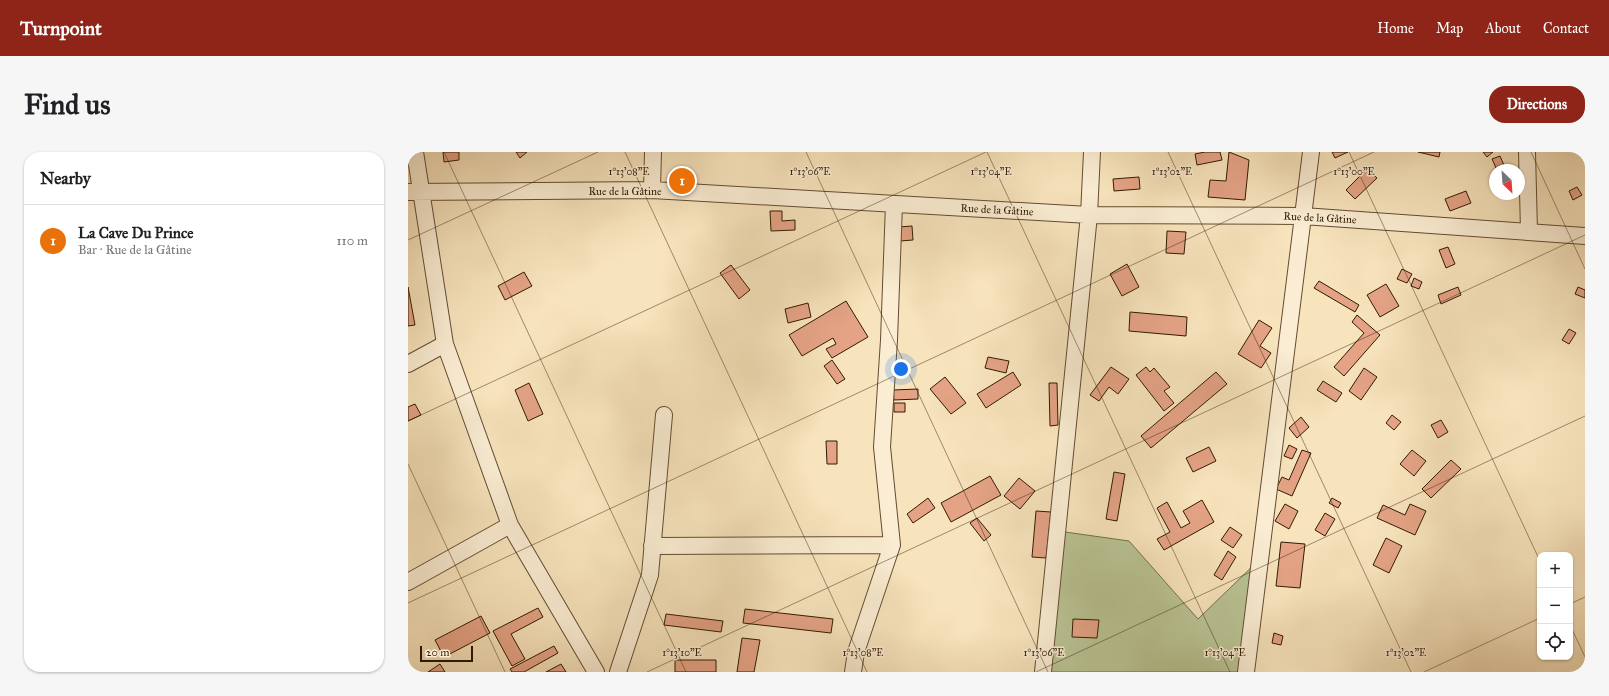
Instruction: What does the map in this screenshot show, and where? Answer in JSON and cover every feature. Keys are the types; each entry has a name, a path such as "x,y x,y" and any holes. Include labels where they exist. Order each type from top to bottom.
{"street":[{"path":"415,152 415,192 445,344 510,525 596,672"},
{"path":"652,190 653,152"},
{"path":"1043,672 1089,215 1092,152"},
{"path":"1246,672 1311,152"},
{"path":"1527,152 1529,231"},
{"name":"Rue de la Gâtine","path":"415,192 652,190 1089,215 1303,216 1585,236"},
{"path":"853,672 856,652 892,545 882,447 889,340 894,204"},
{"path":"408,364 445,344"},
{"path":"618,672 650,574 664,415"},
{"path":"408,582 510,525"},
{"path":"652,546 892,545"}],"green space":[{"path":"1058,531 1129,541 1198,619 1261,558 1246,672 1043,672"}],"building":[{"path":"443,152 459,152 459,160 444,162"},
{"path":"516,152 527,152 520,158"},
{"path":"1220,152 1222,160 1197,165 1195,154"},
{"path":"1229,152 1249,160 1245,200 1208,197 1210,180 1226,181"},
{"path":"1332,152 1348,152 1335,158"},
{"path":"1418,152 1440,152 1439,157"},
{"path":"1483,152 1493,152 1487,157"},
{"path":"1500,156 1503,164 1494,164 1492,159"},
{"path":"1367,169 1377,178 1355,199 1346,190"},
{"path":"1139,177 1140,189 1114,191 1113,179"},
{"path":"1577,187 1582,195 1573,200 1569,191"},
{"path":"1466,191 1471,203 1450,211 1445,199"},
{"path":"770,211 782,211 782,221 795,220 795,230 771,231"},
{"path":"912,226 913,240 900,241 899,227"},
{"path":"1167,231 1186,232 1184,254 1166,253"},
{"path":"1448,247 1455,264 1446,268 1439,250"},
{"path":"1127,264 1139,287 1122,296 1110,274"},
{"path":"731,265 750,290 739,299 720,273"},
{"path":"1402,269 1412,274 1407,283 1397,279"},
{"path":"524,272 532,286 505,300 498,286"},
{"path":"1414,278 1422,282 1419,289 1411,286"},
{"path":"1319,281 1359,305 1355,312 1314,288"},
{"path":"1386,284 1399,306 1380,317 1367,295"},
{"path":"408,287 415,325 408,326"},
{"path":"1458,287 1461,295 1441,304 1438,295"},
{"path":"1578,287 1585,290 1585,298 1575,294"},
{"path":"846,301 868,337 832,358 826,349 836,344 833,338 802,356 789,335"},
{"path":"808,303 811,317 788,323 785,309"},
{"path":"1130,312 1187,317 1186,336 1129,331"},
{"path":"1357,315 1380,335 1344,376 1334,367 1364,333 1352,322"},
{"path":"1259,320 1272,328 1260,346 1271,353 1261,368 1238,354"},
{"path":"1569,329 1576,333 1569,344 1562,340"},
{"path":"988,357 1009,361 1006,373 985,368"},
{"path":"832,360 845,379 837,384 824,366"},
{"path":"1111,367 1129,379 1118,394 1109,387 1099,401 1090,395"},
{"path":"1146,367 1150,372 1154,368 1170,387 1164,391 1174,403 1164,411 1136,375"},
{"path":"1364,368 1377,377 1361,400 1349,391"},
{"path":"1013,372 1021,385 986,408 977,394"},
{"path":"1216,372 1227,384 1151,448 1141,436"},
{"path":"945,377 966,403 951,414 930,389"},
{"path":"1323,381 1342,393 1336,402 1317,390"},
{"path":"529,383 543,414 528,421 515,390"},
{"path":"1049,383 1057,383 1058,425 1050,426"},
{"path":"918,389 918,399 894,400 893,390"},
{"path":"894,403 905,403 905,412 894,412"},
{"path":"415,404 421,415 408,421 408,407"},
{"path":"1392,415 1401,422 1394,430 1386,423"},
{"path":"1301,417 1309,427 1297,438 1289,428"},
{"path":"1441,420 1448,432 1438,438 1431,425"},
{"path":"826,441 837,441 837,464 827,464"},
{"path":"1289,445 1297,449 1292,459 1284,456"},
{"path":"1209,447 1216,461 1193,472 1186,458"},
{"path":"1302,450 1311,453 1292,496 1276,489 1282,477 1289,480"},
{"path":"1412,450 1426,461 1414,476 1400,464"},
{"path":"1451,460 1461,469 1431,498 1422,489"},
{"path":"1114,472 1125,474 1117,521 1106,519"},
{"path":"990,476 1001,495 951,522 941,503"},
{"path":"1019,478 1035,491 1020,509 1004,496"},
{"path":"928,498 935,508 913,523 907,514"},
{"path":"1332,498 1341,503 1338,508 1329,503"},
{"path":"1202,500 1214,522 1164,550 1157,539 1170,532 1157,508 1167,502 1181,528 1190,523 1183,511"},
{"path":"1285,504 1298,511 1289,529 1275,521"},
{"path":"1410,504 1426,511 1415,535 1377,518 1383,505 1405,515"},
{"path":"1036,511 1051,512 1046,558 1032,557"},
{"path":"1325,513 1335,519 1325,536 1315,530"},
{"path":"977,518 991,535 984,541 970,523"},
{"path":"1230,527 1242,535 1233,548 1221,540"},
{"path":"1386,538 1402,546 1389,573 1373,565"},
{"path":"1281,542 1305,544 1300,588 1276,586"},
{"path":"1228,551 1236,557 1222,580 1214,575"},
{"path":"538,608 543,617 511,634 525,659 512,666 493,631"},
{"path":"745,609 833,619 831,633 743,623"},
{"path":"666,614 723,621 721,632 664,625"},
{"path":"481,616 490,633 444,657 435,640"},
{"path":"1073,619 1099,620 1097,638 1072,637"},
{"path":"1274,633 1283,636 1281,645 1272,643"},
{"path":"742,638 760,640 754,672 737,672"},
{"path":"554,646 558,653 524,672 512,672 510,669"},
{"path":"675,660 716,660 716,672 675,672"},
{"path":"440,664 445,672 428,672"},
{"path":"561,664 566,672 546,672"}],"place":[{"name":"La Cave Du Prince","path":"682,181"}]}
